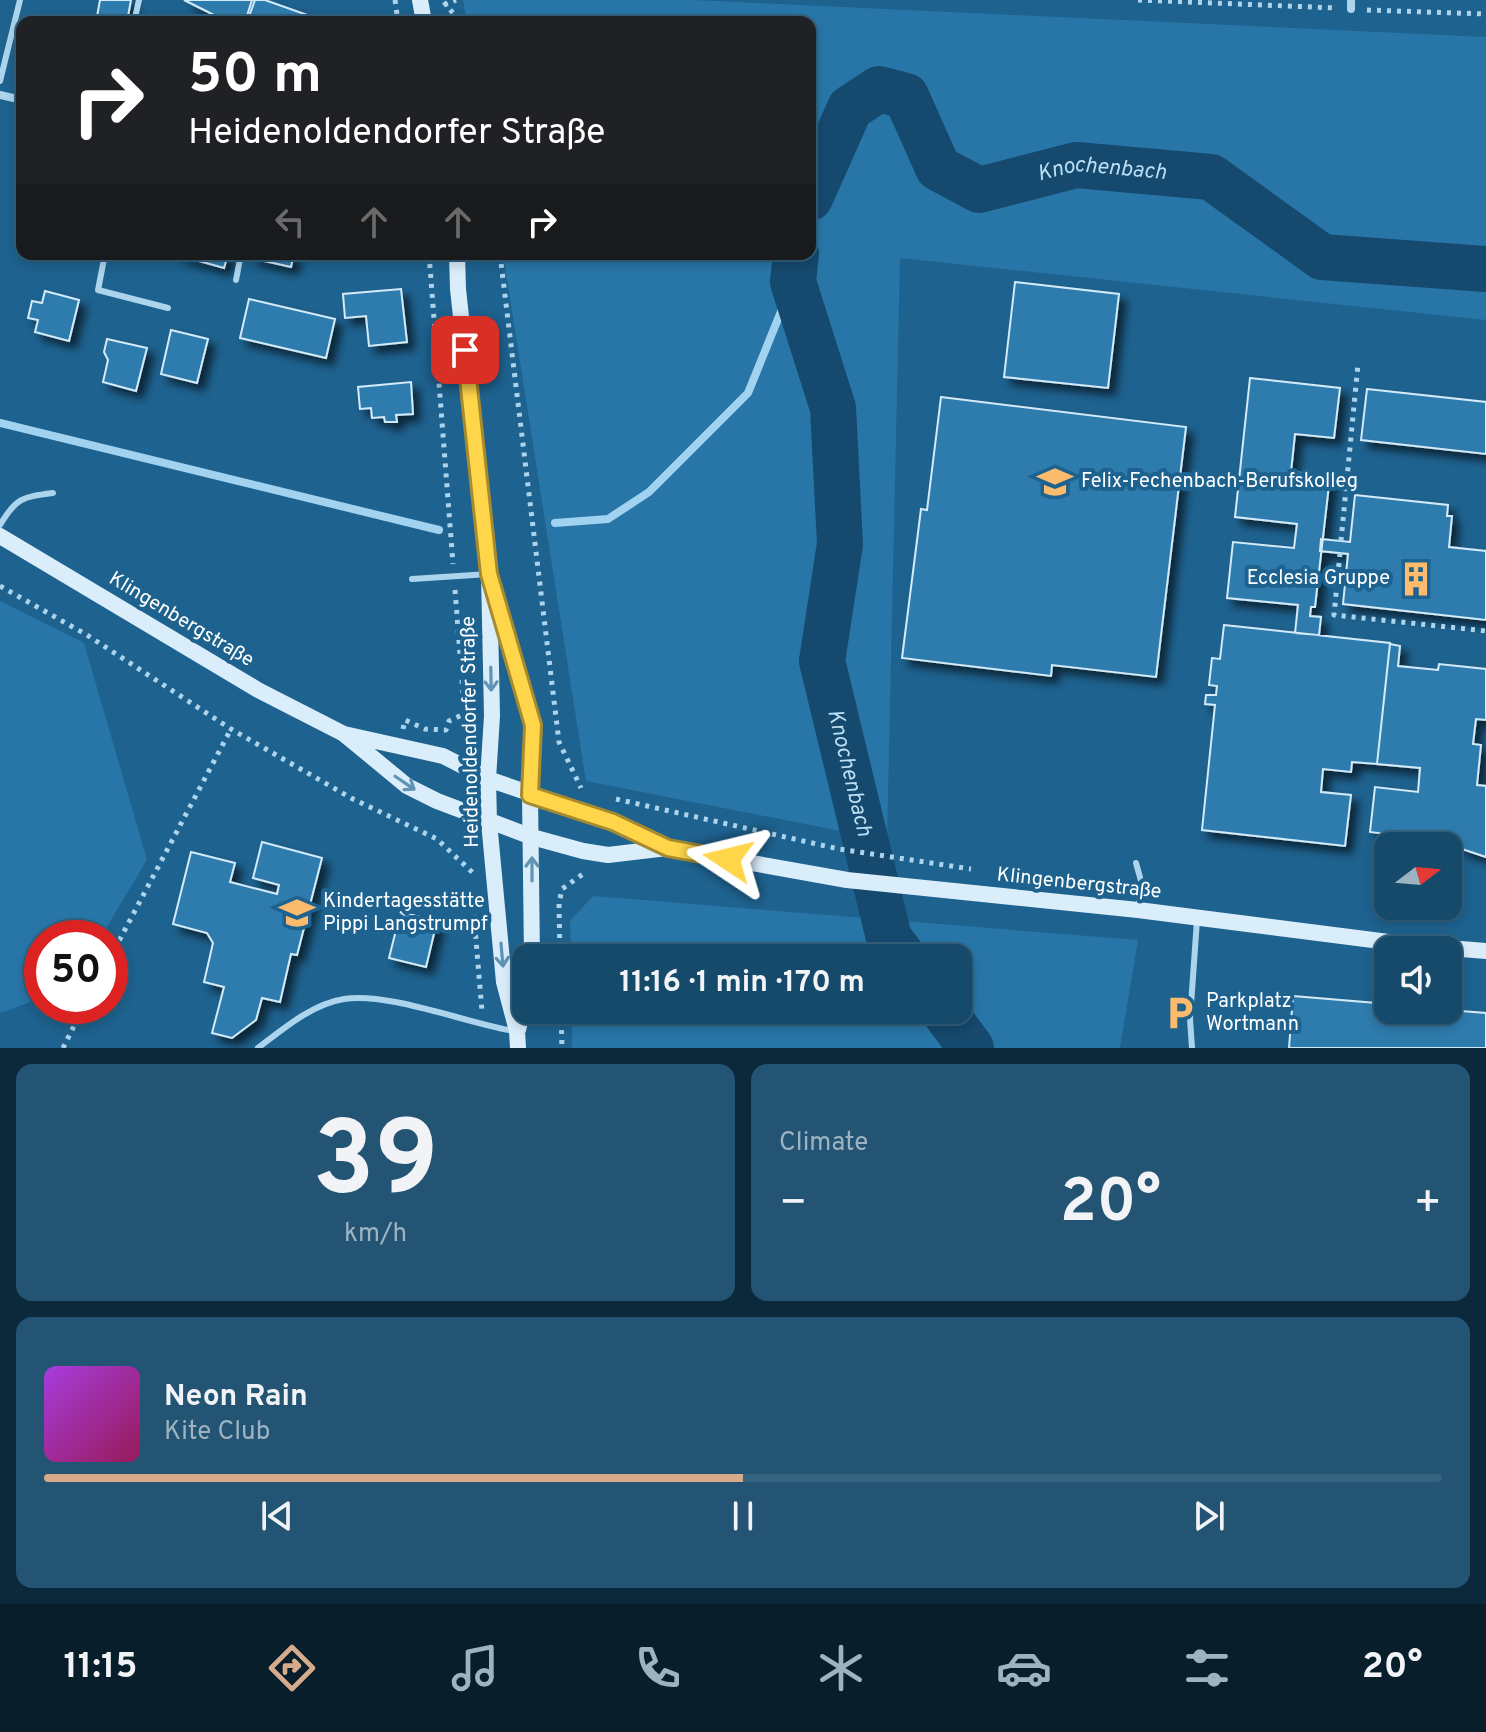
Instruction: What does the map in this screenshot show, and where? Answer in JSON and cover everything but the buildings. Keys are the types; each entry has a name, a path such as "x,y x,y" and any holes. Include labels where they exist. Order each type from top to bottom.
{"main road":[{"name":"Heidenoldendorfer Straße","path":"457,260 489,574 492,716 489,822 504,982 518,1040"},
{"name":"Klingenbergstraße","path":"0,536 258,690 344,734 407,786 489,822 583,851 608,855 668,848"},
{"name":"Heidenoldendorfer Straße","path":"489,574 533,725 530,795 532,944"},
{"name":"Klingenbergstraße","path":"344,734 443,756 488,779 613,822 668,848 847,880 1486,951"}],"lane":[{"path":"0,81 16,16"},
{"path":"104,260 98,290 168,308"},
{"path":"236,280 240,260"},
{"path":"0,525 13,504 33,496 53,493"},
{"path":"412,579 489,574"},
{"path":"1136,863 1141,881 1138,910"},
{"path":"1192,1048 1190,1019 1197,918"},
{"path":"258,1048 288,1025 342,999 365,998 483,1026 518,1040"}],"path":[{"path":"456,0 444,5 458,16"},
{"path":"1138,0 1351,4 1486,14"},
{"path":"429,260 466,713 449,721 446,730"},
{"path":"501,260 559,742 583,791"},
{"path":"1341,541 1358,364"},
{"path":"1340,553 1334,615 1486,631"},
{"path":"0,586 87,635 231,729 351,798 437,839 474,874 473,882"},
{"path":"128,924 231,729"},
{"path":"613,798 839,849 901,859"},
{"path":"560,944 559,903 562,889 583,874"},
{"path":"473,891 483,1026"},
{"path":"63,1048 75,1024"},
{"path":"561,1024 562,1048"}],"shaded area":[{"path":"463,0 693,0 1486,37 1486,320 900,258 887,840 586,781 504,260 816,260 816,16 466,16"},
{"path":"0,601 84,643 147,860 111,920 24,920 24,1004 0,1013"},
{"path":"593,896 1138,940 1120,1048 572,1048 572,1024 972,1024 972,944 571,944 570,921"}],"waterway":[{"name":"Knochenbach","path":"816,184 850,108 879,89 906,96 938,168 979,190 1076,165 1211,177 1322,257 1486,269"},
{"name":"Knochenbach","path":"795,260 793,282 833,408 840,544 822,661 889,938 894,944"},
{"path":"555,523 608,519 649,492 748,393 793,282"},
{"path":"0,423 439,530"},
{"name":"Knochenbach","path":"953,1024 971,1048"}],"place":[{"name":"Felix-Fechenbach-Berufskolleg","path":"1055,482"},
{"name":"Ecclesia Gruppe","path":"1416,579"},
{"name":"Kindertagesstätte Pippi Langstrumpf","path":"297,913"},
{"name":"Parkplatz Wortmann","path":"1180,1013"}],"route":[{"path":"465,350 489,574 533,725 530,795 613,822 668,848 728,859"}]}
